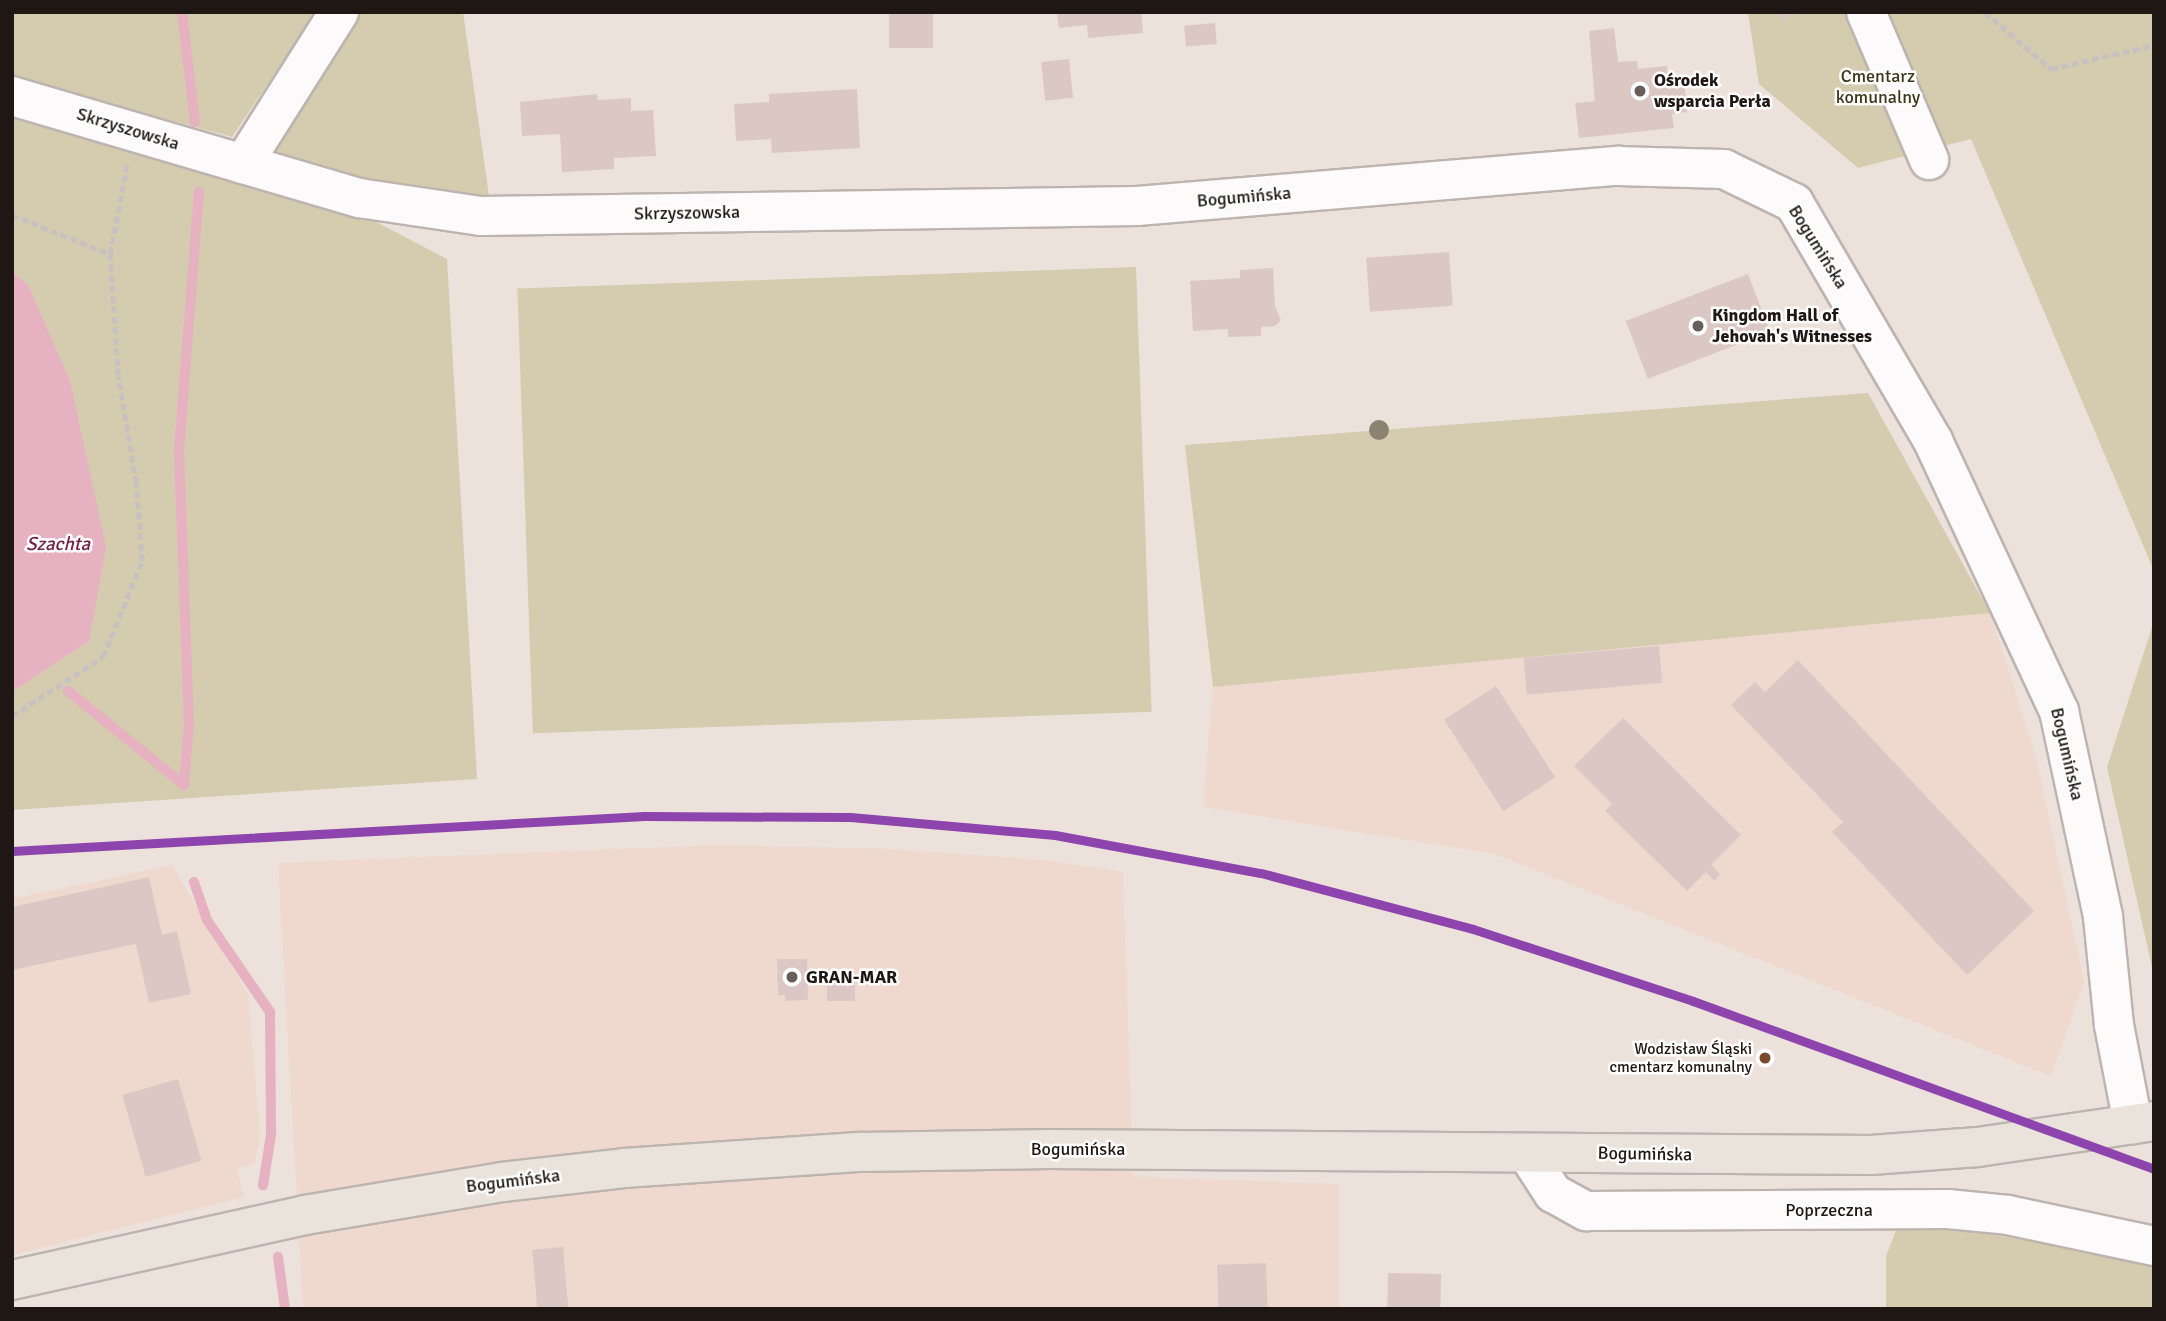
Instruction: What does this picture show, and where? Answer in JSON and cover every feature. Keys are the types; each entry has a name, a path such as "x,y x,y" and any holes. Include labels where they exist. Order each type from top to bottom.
{"main road":[{"name":"Bogumińska","path":"12,1280 305,1214 502,1182 624,1168 860,1152 1871,1155 1978,1147 2144,1123"}],"street":[{"path":"243,164 339,12"},
{"path":"1866,12 1929,160"},
{"name":"Skrzyszowska","path":"12,96 359,198 481,216 1137,206"},
{"name":"Bogumińska","path":"1137,206 1618,166 1724,169 1794,203 1933,441 2059,711 2103,917 2114,1025 2144,1123"},
{"name":"Poprzeczna","path":"1527,1153 1553,1193 1586,1211 1948,1209 2008,1215 2154,1245"}],"path":[{"path":"1985,12 2051,69 2154,46"},
{"path":"12,716 103,657 142,561 136,483 118,376 110,254 134,131"},
{"path":"12,215 110,254"}],"shaded area":[{"path":"1990,613 2035,753 2084,982 2051,1076 1495,854 1203,807 1213,687"},
{"path":"716,845 889,849 1045,860 1123,872 1133,1177 1339,1184 1339,1309 303,1309 278,863"},
{"path":"172,865 248,994 260,1137 254,1164 237,1168 244,1197 12,1255 12,899"}],"green space":[{"path":"12,12 316,12 232,137 12,77"},
{"path":"355,12 463,12 489,196 364,184 272,159"},
{"name":"Cmentarz komunalny","path":"1748,12 2154,12 2154,571 1971,139 1858,168 1759,84"},
{"path":"12,107 359,213 447,259 477,779 12,810 12,692 89,641 28,285 12,272"},
{"path":"1136,267 1152,712 533,733 517,289"},
{"path":"1868,393 1990,613 1213,687 1185,445"},
{"path":"2154,621 2154,976 2107,767"},
{"path":"1901,1218 2154,1263 2154,1309 1886,1309 1886,1256"}],"water":[{"name":"Szachta","path":"12,272 28,285 70,381 106,547 89,641 12,692"}],"building":[{"path":"889,12 933,12 933,48 889,48"},
{"path":"1057,12 1141,12 1143,33 1088,38 1087,25 1059,28"},
{"path":"1779,12 1800,12 1783,21"},
{"path":"1215,23 1217,44 1186,47 1184,26"},
{"name":"Ośrodek wsparcia Perła","path":"1614,28 1618,62 1637,61 1638,69 1667,66 1668,82 1684,80 1687,112 1672,114 1674,128 1579,138 1575,103 1595,101 1589,31"},
{"path":"1069,59 1073,98 1045,101 1041,62"},
{"path":"857,89 860,148 772,153 771,139 736,141 734,104 769,102 769,94"},
{"path":"597,94 598,100 631,98 631,111 653,110 656,156 614,158 614,169 562,172 560,134 522,136 520,102"},
{"path":"1449,252 1453,306 1370,312 1366,258"},
{"path":"1273,268 1275,306 1281,320 1275,326 1261,327 1261,336 1228,337 1228,329 1193,331 1190,281 1240,278 1240,270"},
{"name":"Kingdom Hall of Jehovah's Witnesses","path":"1748,274 1770,332 1648,379 1626,321"},
{"path":"1659,646 1662,683 1527,695 1524,658"},
{"path":"1798,660 2034,911 1967,975 1832,832 1843,822 1731,705 1755,682 1765,692"},
{"path":"1496,686 1555,777 1503,811 1444,720"},
{"path":"1623,718 1741,835 1711,865 1720,874 1714,881 1706,872 1687,891 1605,811 1612,804 1574,766"},
{"path":"149,877 162,935 177,931 191,994 149,1003 136,944 12,970 12,907"},
{"name":"GRAN-MAR","path":"777,959 807,959 808,1000 785,1001 785,995 778,995"},
{"path":"827,977 855,977 855,1001 827,1001"},
{"path":"178,1079 201,1161 146,1177 122,1095"},
{"path":"563,1247 568,1309 537,1309 532,1250"},
{"path":"1266,1263 1268,1309 1219,1309 1217,1265"},
{"path":"1388,1273 1441,1274 1440,1309 1387,1309"}],"waterway":[{"path":"182,12 195,122"},
{"path":"184,785 189,724 179,450 199,192"},
{"path":"68,691 184,785"},
{"path":"194,882 207,920 270,1012 271,1135 263,1185"},
{"path":"278,1257 285,1309"}],"transit line":[{"path":"12,851 644,816 850,817 1055,835 1261,873 1473,929 1693,1001 2154,1169"}],"place":[{"name":"Ośrodek wsparcia Perła","path":"1640,91"},
{"name":"Kingdom Hall of Jehovah's Witnesses","path":"1698,326"},
{"name":"GRAN-MAR","path":"792,977"},
{"name":"Wodzisław Śląski cmentarz komunalny","path":"1765,1058"}]}
